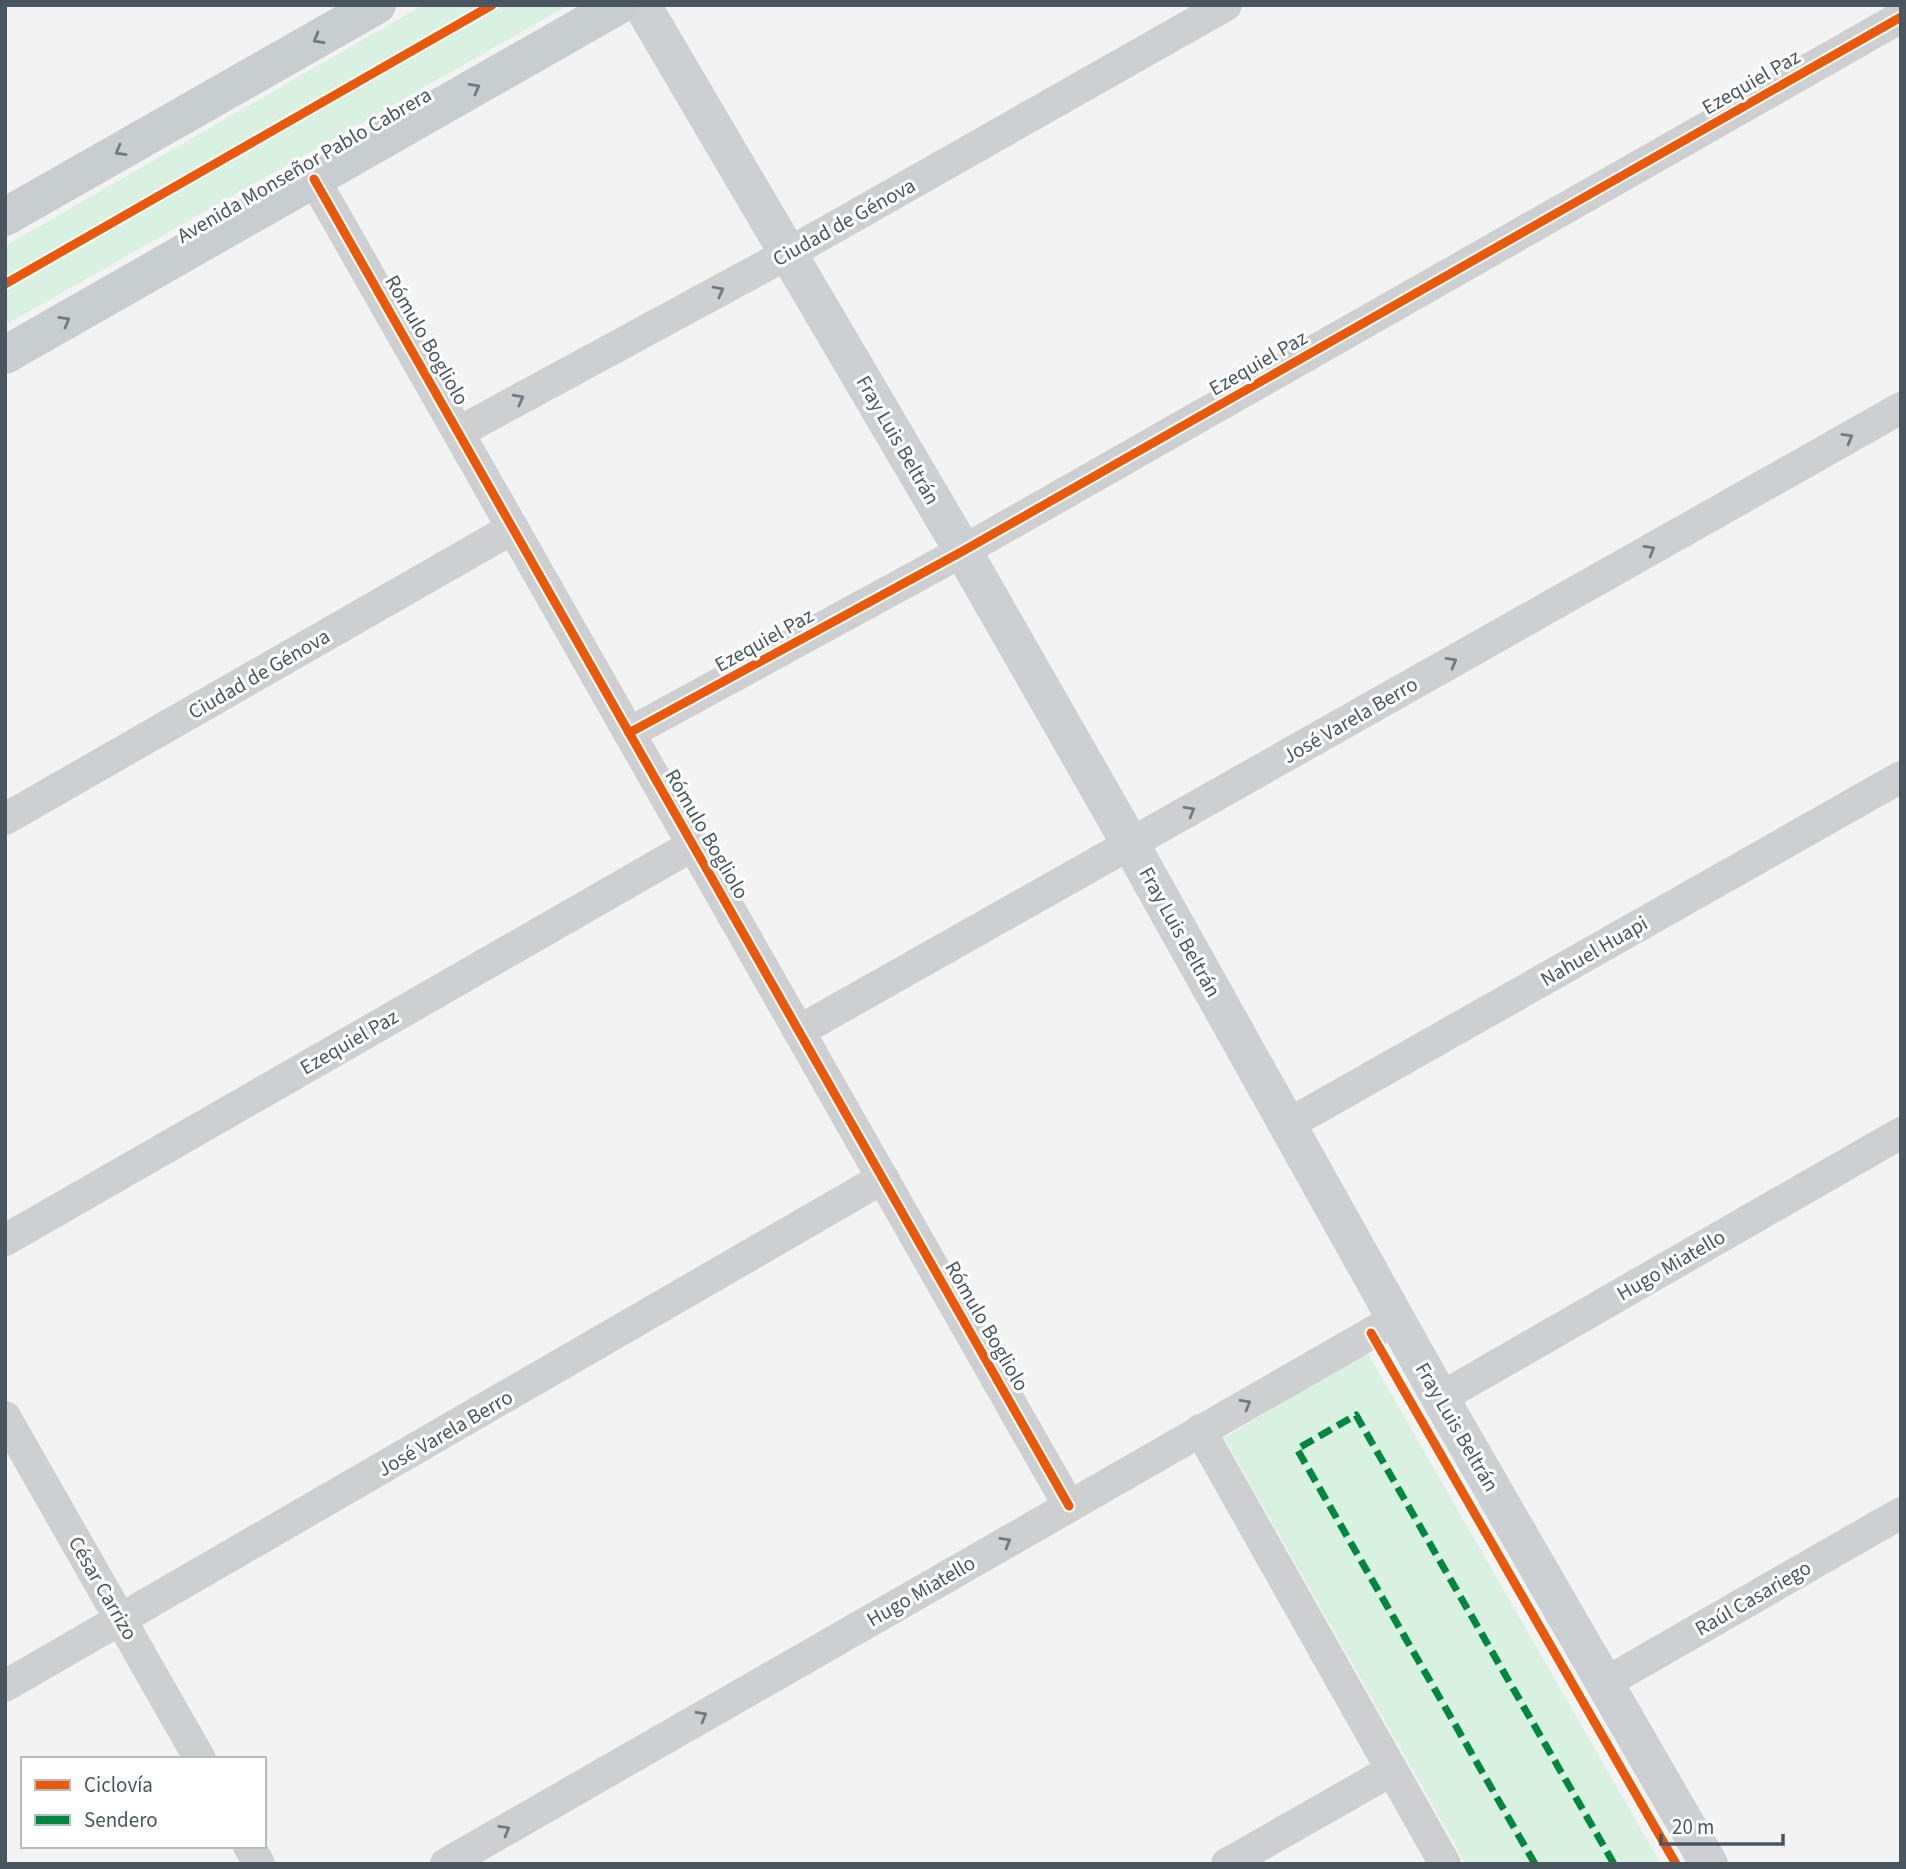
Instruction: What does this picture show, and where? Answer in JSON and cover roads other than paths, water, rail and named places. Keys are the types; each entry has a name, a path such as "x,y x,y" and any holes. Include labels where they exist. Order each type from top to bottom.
{"main road":[{"path":"5,217 377,5"},
{"name":"Avenida Monseñor Pablo Cabrera","path":"5,355 619,5"},
{"name":"Fray Luis Beltrán","path":"642,5 963,551 1131,845 1440,1398 1709,1864"}],"street":[{"name":"Ciudad de Génova","path":"459,432 789,253 1226,5"},
{"name":"Ezequiel Paz","path":"629,733 963,551 1901,17"},
{"name":"Rómulo Bogliolo","path":"314,179 1069,1506"},
{"name":"José Varela Berro","path":"799,1031 1901,408"},
{"name":"Ciudad de Génova","path":"5,820 513,528"},
{"name":"Nahuel Huapi","path":"1287,1125 1901,777"},
{"name":"Ezequiel Paz","path":"5,1240 693,845"},
{"name":"Hugo Miatello","path":"1440,1398 1901,1133"},
{"name":"José Varela Berro","path":"5,1686 883,1178"},
{"name":"Hugo Miatello","path":"446,1864 1396,1319"},
{"name":"César Carrizo","path":"5,1417 199,1757"},
{"path":"1200,1430 1445,1864"},
{"name":"Raúl Casariego","path":"1605,1683 1901,1513"},
{"path":"1227,1864 1392,1770"},
{"path":"250,1848 259,1864"}]}
